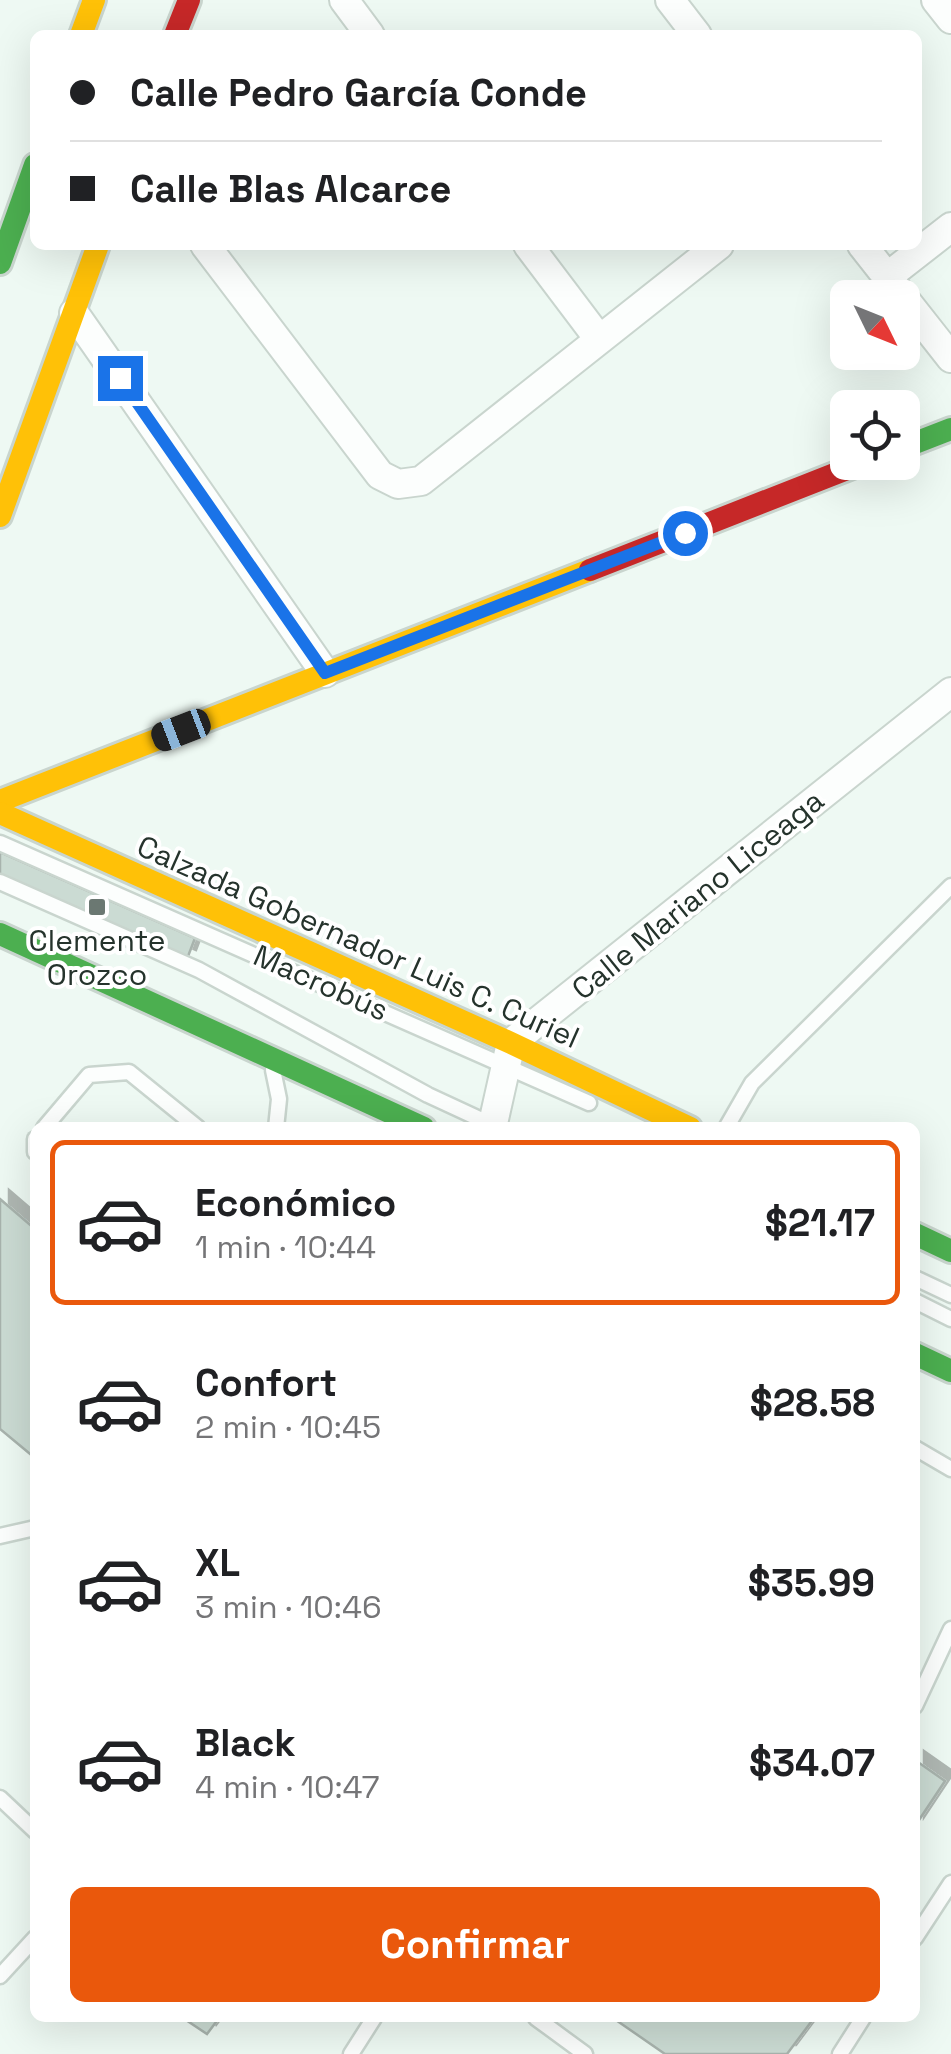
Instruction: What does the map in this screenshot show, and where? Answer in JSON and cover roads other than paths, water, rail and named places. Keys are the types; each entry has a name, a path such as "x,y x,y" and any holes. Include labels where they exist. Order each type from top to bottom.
{"street":[{"path":"83,30 94,0"},
{"path":"178,30 189,0"},
{"path":"344,0 366,30"},
{"path":"670,0 693,30"},
{"path":"936,0 951,19"},
{"path":"0,263 30,179"},
{"path":"922,250 951,227"},
{"path":"0,516 96,250"},
{"path":"210,250 380,475 398,484 421,481 714,250"},
{"path":"532,250 599,339"},
{"path":"866,250 951,358"},
{"path":"887,277 922,250"},
{"path":"74,312 325,673"},
{"path":"920,441 951,429"},
{"path":"0,801 830,476"},
{"name":"Calle Mariano Liceaga","path":"508,1054 951,692"},
{"name":"Calzada Gobernador Luis C. Curiel","path":"0,813 508,1054 675,1122"},
{"path":"0,934 268,1058 378,1114 404,1122"},
{"path":"496,1122 508,1054"},
{"path":"920,1236 951,1250"},
{"path":"920,1356 951,1371"}],"lane":[{"name":"Macrobús","path":"0,842 508,1054 608,1112"},
{"name":"Macrobús","path":"0,882 199,970 485,1122"},
{"path":"729,1122 752,1082 951,886"},
{"path":"268,1058 277,1079 277,1122"},
{"path":"49,1122 90,1075 124,1070 191,1122"},
{"path":"920,1280 951,1296"},
{"path":"920,1304 951,1319"},
{"path":"920,1451 951,1469"},
{"path":"0,1536 30,1529"},
{"path":"920,1695 951,1629"},
{"path":"0,1798 30,1827"},
{"path":"920,1930 951,1883"},
{"path":"0,1976 30,1943"},
{"path":"351,2054 371,2022"},
{"path":"541,2022 585,2054"},
{"path":"840,2054 860,2022"}],"place":[{"name":"Clemente Orozco","path":"97,907"}]}
